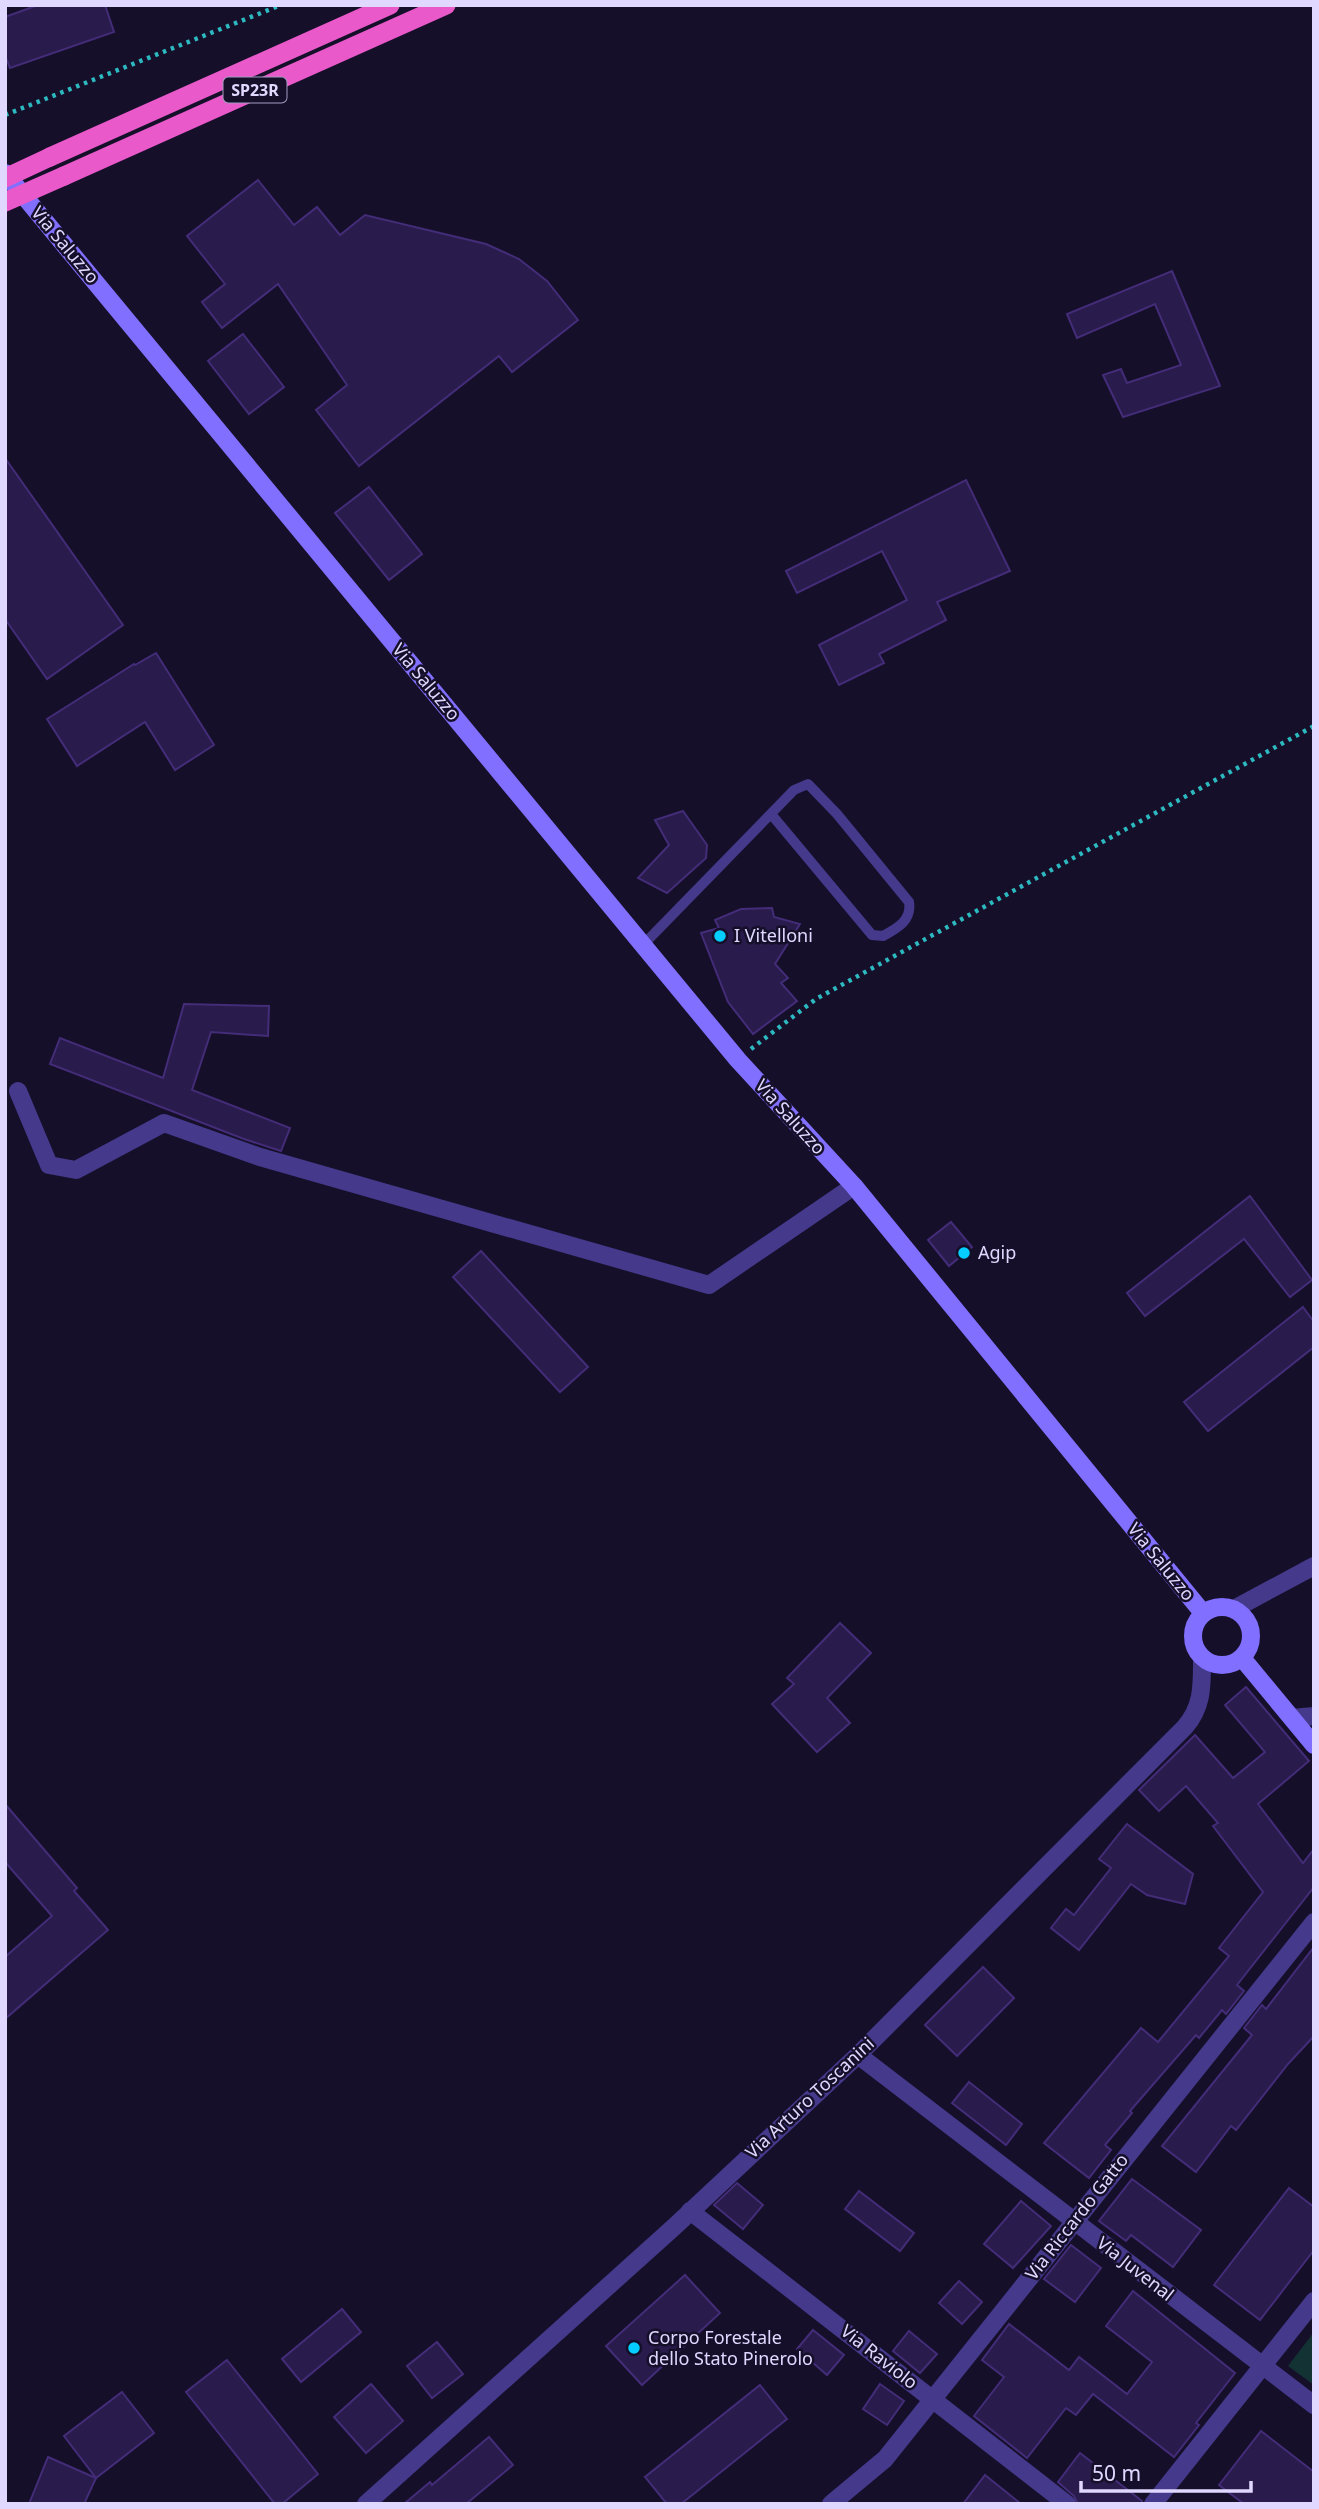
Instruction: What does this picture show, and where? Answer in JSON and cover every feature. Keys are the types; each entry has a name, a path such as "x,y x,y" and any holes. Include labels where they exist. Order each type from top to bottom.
{"highway":[{"name":"SP23R","path":"5,178 390,5"},
{"name":"SP23R","path":"5,202 446,5"}],"main road":[{"name":"Via Saluzzo","path":"5,173 738,1060 854,1186 1203,1613"},
{"path":"1218,1606 1234,1609 1245,1618 1251,1631 1250,1646 1242,1658 1229,1665 1215,1665 1202,1658 1194,1648 1192,1636 1195,1623 1203,1613 1218,1606"},
{"path":"1242,1658 1314,1745"}],"street":[{"path":"18,1091 49,1165 76,1170 164,1123 260,1157 709,1285 854,1186"},
{"path":"1234,1609 1314,1566"},
{"name":"Via Arturo Toscanini","path":"369,2503 858,2055 1185,1727 1198,1706 1202,1691 1202,1658"},
{"path":"1292,1718 1314,1716"},
{"name":"Via Riccardo Gatto","path":"831,2504 885,2459 934,2400 1073,2221 1314,1922"},
{"name":"Via Juvenal","path":"858,2055 1314,2405"},
{"name":"Via Raviolo","path":"690,2211 1067,2504"},
{"path":"1153,2504 1314,2301"}],"lane":[{"path":"643,945 794,790 808,784 909,902 906,920 883,936 872,934 771,814"}],"path":[{"path":"5,115 281,5"},
{"path":"738,1060 816,999 1314,726"}],"green space":[{"path":"1314,2332 1314,2385 1288,2366"}],"building":[{"path":"38,5 105,5 114,32 10,68 5,55 5,17"},
{"path":"258,180 294,225 317,207 340,235 365,215 486,244 519,259 547,281 578,320 512,372 499,356 359,466 316,410 347,385 278,284 222,328 202,302 225,284 187,236"},
{"path":"1172,271 1220,386 1123,417 1103,375 1121,369 1127,383 1181,365 1155,304 1077,338 1067,314"},
{"path":"243,334 284,387 249,414 208,361"},
{"path":"5,458 123,625 47,679 5,619"},
{"path":"966,480 1010,571 937,602 946,620 879,654 884,663 839,685 819,645 907,600 882,551 797,593 786,571"},
{"path":"369,487 422,554 389,580 335,513"},
{"path":"156,653 214,745 175,770 145,722 77,766 47,719"},
{"path":"683,811 707,845 706,858 667,893 638,878 669,845 655,820"},
{"path":"772,908 774,917 800,924 775,964 788,978 781,983 797,1001 753,1034 728,1002 701,933 719,928 715,920 741,909"},
{"path":"184,1004 269,1006 268,1036 211,1032 192,1090 290,1128 281,1151 50,1064 60,1038 163,1078"},
{"path":"1250,1196 1312,1280 1290,1297 1244,1239 1145,1316 1127,1293"},
{"path":"951,1222 972,1247 949,1266 928,1240"},
{"path":"481,1251 588,1367 560,1392 453,1277"},
{"path":"1303,1307 1314,1322 1314,1347 1208,1431 1184,1402"},
{"path":"840,1623 871,1653 827,1698 850,1723 817,1752 772,1704 794,1684 787,1678"},
{"path":"1246,1687 1309,1761 1258,1804 1303,1863 1314,1849 1314,1887 1237,1985 1244,1991 1226,2014 1222,2010 1199,2038 1196,2035 1130,2111 1132,2113 1105,2145 1111,2150 1089,2178 1044,2143 1141,2028 1158,2042 1229,1956 1219,1948 1263,1892 1213,1826 1218,1823 1186,1786 1159,1811 1139,1790 1195,1735 1233,1778 1265,1752 1225,1705"},
{"path":"5,1804 77,1888 74,1891 108,1930 5,2019 5,1957 52,1916 5,1862"},
{"path":"1127,1824 1193,1874 1185,1904 1147,1895 1131,1884 1079,1950 1051,1928 1066,1909 1074,1915 1111,1868 1099,1859"},
{"path":"1314,1947 1314,2036 1288,2064 1236,2130 1231,2126 1196,2172 1162,2146 1252,2035 1244,2028 1262,2005 1266,2009"},
{"path":"983,1967 1014,1998 957,2056 925,2025"},
{"path":"969,2082 1022,2124 1006,2145 952,2103"},
{"path":"1132,2179 1201,2230 1173,2267 1131,2235 1126,2241 1099,2221"},
{"path":"737,2183 763,2205 743,2229 714,2205"},
{"path":"1289,2188 1314,2207 1314,2250 1260,2320 1214,2285"},
{"path":"859,2191 914,2233 900,2251 845,2209"},
{"path":"1021,2201 1051,2226 1013,2268 984,2244"},
{"path":"1071,2245 1101,2268 1075,2302 1044,2279"},
{"path":"685,2275 720,2313 642,2385 606,2346"},
{"path":"959,2281 982,2302 962,2324 939,2303"},
{"path":"1133,2291 1235,2373 1196,2423 1199,2425 1174,2457 1093,2394 1076,2415 1066,2408 1027,2458 974,2416 1004,2377 982,2360 1009,2324 1069,2370 1079,2357 1127,2394 1152,2362 1106,2326"},
{"path":"342,2309 361,2332 301,2382 282,2359"},
{"path":"813,2330 844,2355 827,2375 797,2349"},
{"path":"909,2331 937,2354 920,2373 893,2351"},
{"path":"437,2342 463,2374 432,2398 407,2366"},
{"path":"227,2360 318,2474 282,2504 275,2504 186,2392"},
{"path":"371,2384 403,2421 366,2453 334,2417"},
{"path":"880,2384 904,2401 887,2425 863,2409"},
{"path":"760,2385 787,2419 681,2504 667,2504 645,2477"},
{"path":"122,2392 154,2433 96,2478 64,2436"},
{"path":"1261,2431 1314,2472 1314,2504 1244,2504 1219,2485"},
{"path":"489,2437 513,2465 466,2504 404,2504 430,2482 432,2485"},
{"path":"1080,2453 1142,2501 1142,2504 1078,2504 1074,2496 1058,2482"},
{"path":"48,2457 96,2478 84,2504 29,2504"},
{"path":"985,2475 1021,2504 963,2504"}],"place":[{"name":"I Vitelloni","path":"720,936"},
{"name":"Agip","path":"964,1253"},
{"name":"Corpo Forestale dello Stato Pinerolo","path":"634,2348"}]}
